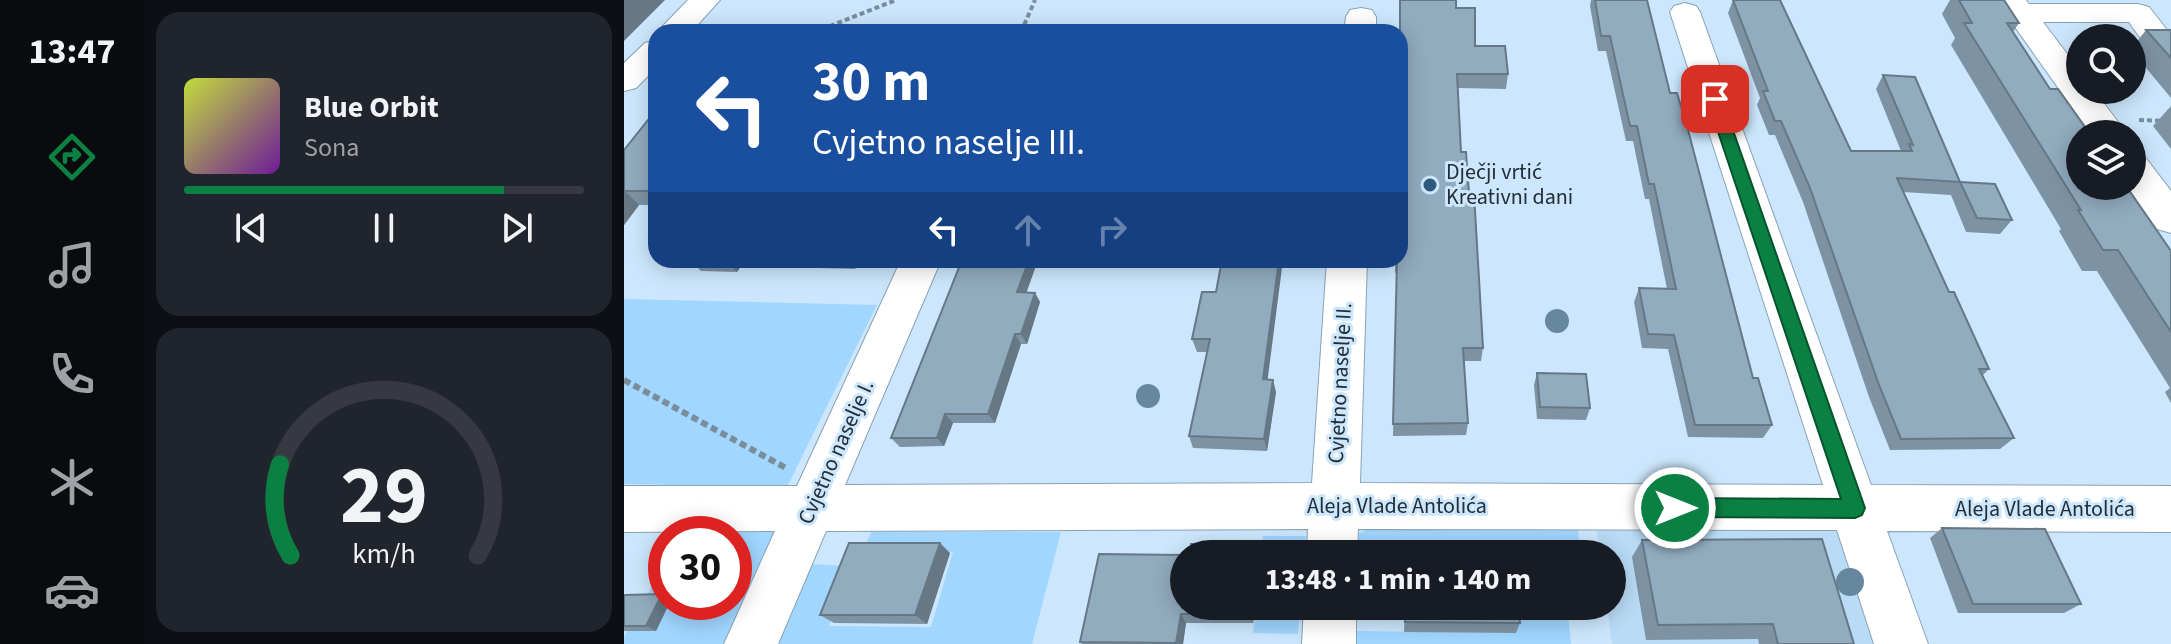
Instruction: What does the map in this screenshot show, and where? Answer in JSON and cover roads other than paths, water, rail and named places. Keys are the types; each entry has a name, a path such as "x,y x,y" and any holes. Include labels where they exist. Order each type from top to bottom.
{"street":[{"path":"681,24 705,0"},
{"path":"2099,120 2017,10 2138,13 2158,39"},
{"path":"1685,12 1901,644"},
{"path":"624,81 648,58"},
{"path":"2151,181 2171,219"},
{"name":"Cvjetno naselje I.","path":"751,644 800,489 917,268"},
{"name":"Cvjetno naselje II.","path":"1332,540 1347,268"},
{"name":"Aleja Vlade Antolića","path":"624,509 800,489 1333,506 2171,509"},
{"path":"1329,644 1330,620"}],"place":[{"name":"Dječji vrtić Kreativni dani","path":"1430,185"}]}
